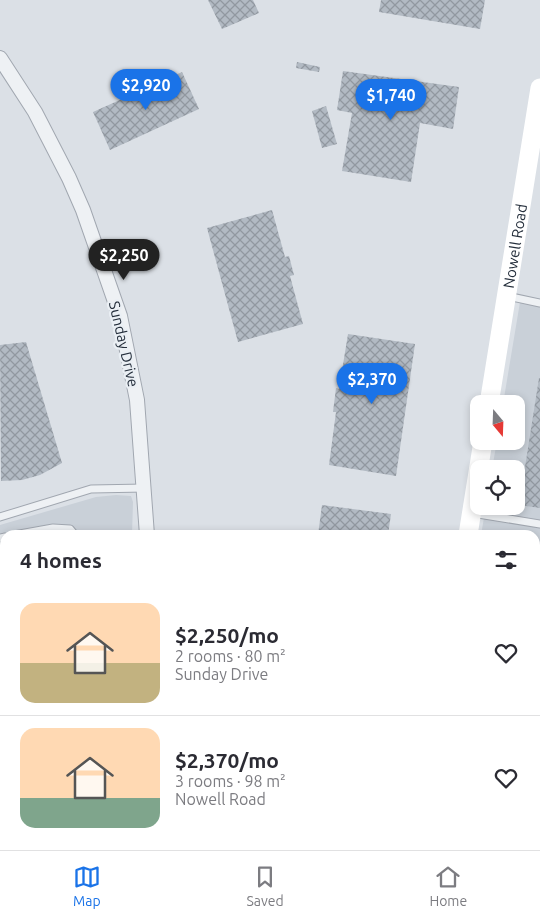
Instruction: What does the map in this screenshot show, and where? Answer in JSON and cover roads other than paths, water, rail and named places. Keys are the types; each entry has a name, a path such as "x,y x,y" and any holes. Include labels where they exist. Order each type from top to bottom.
{"street":[{"name":"Sunday Drive","path":"0,58 35,112 69,178 105,269 120,316 137,400 147,530"},
{"name":"Nowell Road","path":"490,395 540,88"},
{"path":"469,530 471,515"}],"lane":[{"path":"506,296 540,303"},
{"path":"0,517 91,489 145,488"},
{"path":"484,515 540,524"},
{"path":"42,530 53,528 71,530"}]}
